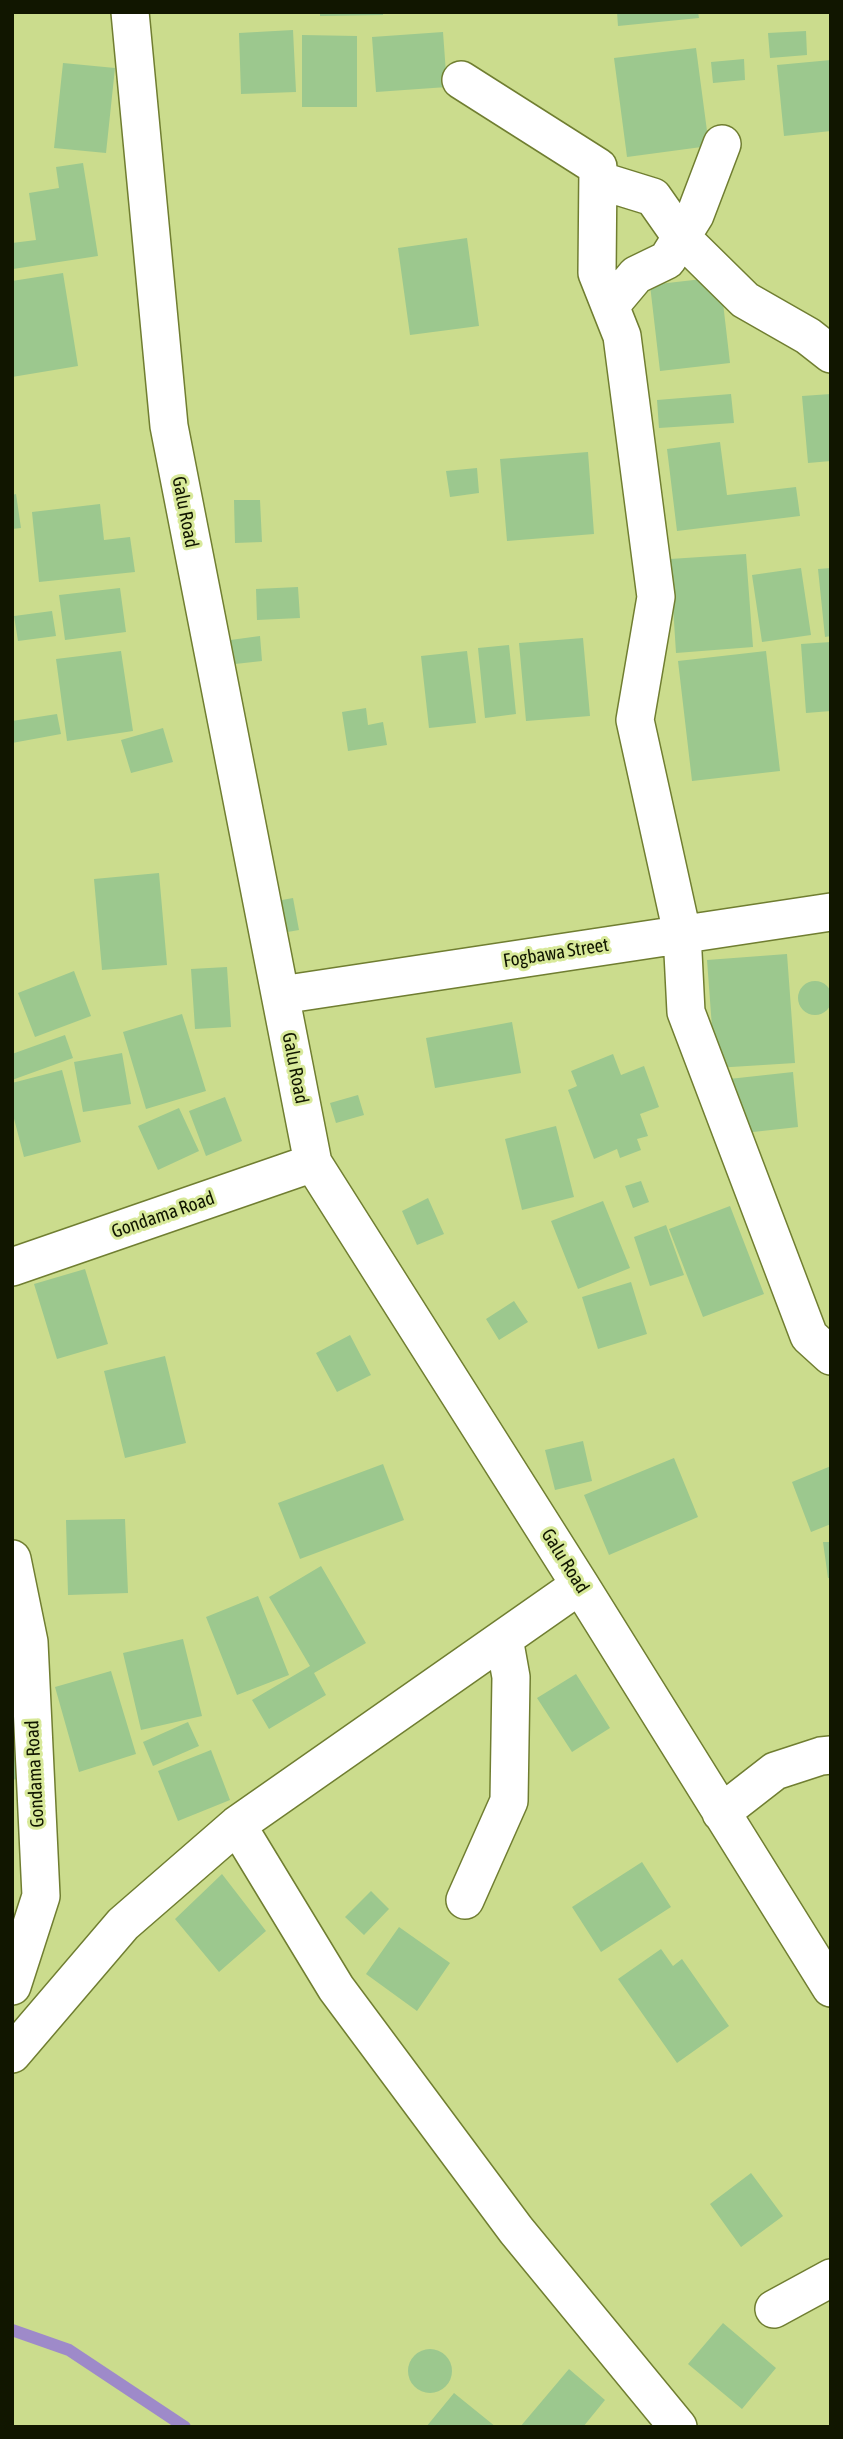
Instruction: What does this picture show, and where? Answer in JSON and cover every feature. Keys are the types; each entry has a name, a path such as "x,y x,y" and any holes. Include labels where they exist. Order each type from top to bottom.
{"street":[{"name":"Galu Road","path":"130,12 169,426 313,1163 831,1988"},
{"path":"461,80 598,167 597,273 622,336 656,597 635,720 682,933 686,1012 809,1336 831,1356"},
{"path":"610,306 636,275 667,260 695,215 722,144"},
{"path":"598,180 653,197 681,237 745,300 808,336 831,354"},
{"name":"Fogbawa Street","path":"281,995 831,912"},
{"name":"Gondama Road","path":"12,1267 313,1163"},
{"name":"Gondama Road","path":"12,1559 29,1642 41,1896 12,1986"},
{"path":"12,2054 123,1924 237,1825 580,1585"},
{"path":"465,1900 509,1801 511,1677 504,1638"},
{"path":"721,1813 775,1771 831,1755"},
{"path":"237,1825 336,1988 516,2230 678,2427"},
{"path":"774,2309 831,2278"}],"building":[{"path":"320,12 383,12 383,15 320,16"},
{"path":"617,12 698,12 699,18 618,26"},
{"path":"293,30 296,92 241,94 239,33"},
{"path":"806,31 807,55 770,58 768,33"},
{"path":"443,32 447,87 376,92 372,37"},
{"path":"302,35 357,36 357,107 302,107"},
{"path":"696,48 709,146 627,157 614,58"},
{"path":"744,59 745,80 713,83 711,62"},
{"path":"831,60 831,131 784,136 777,65"},
{"path":"63,63 115,68 106,153 54,148"},
{"path":"83,163 98,256 13,269 12,243 36,240 29,193 59,188 56,167"},
{"path":"467,238 479,326 410,335 398,248"},
{"path":"63,273 78,366 12,377 12,281"},
{"path":"720,277 730,363 660,371 650,285"},
{"path":"731,394 734,423 659,428 657,400"},
{"path":"831,394 831,461 808,463 802,396"},
{"path":"720,442 727,495 796,487 800,516 677,531 667,449"},
{"path":"588,452 594,534 507,541 500,459"},
{"path":"477,468 479,493 450,497 446,471"},
{"path":"16,494 21,528 12,529 12,495"},
{"path":"234,500 260,500 262,542 235,543"},
{"path":"100,504 104,540 130,537 135,572 39,582 32,512"},
{"path":"746,554 753,647 676,653 670,559"},
{"path":"801,568 811,635 762,642 752,575"},
{"path":"831,568 831,636 825,637 818,569"},
{"path":"298,587 300,618 257,620 256,589"},
{"path":"120,588 126,632 65,640 59,595"},
{"path":"52,611 56,636 18,641 14,616"},
{"path":"260,636 262,661 226,665 223,641"},
{"path":"583,638 590,716 526,721 519,643"},
{"path":"831,642 831,711 806,713 801,644"},
{"path":"509,645 516,714 485,718 478,648"},
{"path":"121,651 133,731 67,741 56,659"},
{"path":"467,651 476,723 429,728 421,656"},
{"path":"766,651 780,771 692,781 678,661"},
{"path":"366,708 368,725 383,722 387,745 348,751 342,712"},
{"path":"57,714 61,734 12,743 12,721"},
{"path":"163,728 173,762 131,773 121,740"},
{"path":"159,873 167,965 102,970 94,879"},
{"path":"293,898 299,930 276,934 271,902"},
{"path":"787,954 795,1063 715,1068 707,960"},
{"path":"227,967 231,1027 195,1029 191,969"},
{"path":"74,971 91,1016 35,1037 18,993"},
{"path":"815,981 827,986 832,998 827,1010 815,1015 803,1010 798,998 803,986"},
{"path":"182,1014 206,1091 146,1109 123,1032"},
{"path":"512,1022 521,1073 435,1088 426,1038"},
{"path":"65,1035 73,1058 12,1080 12,1054"},
{"path":"122,1053 131,1104 83,1112 74,1062"},
{"path":"613,1054 621,1075 644,1066 659,1107 640,1114 648,1136 637,1139 641,1150 620,1158 617,1149 594,1159 568,1090 577,1086 571,1071"},
{"path":"62,1070 81,1142 24,1157 12,1111 12,1083"},
{"path":"793,1072 798,1127 735,1134 729,1079"},
{"path":"358,1095 364,1115 336,1123 330,1103"},
{"path":"225,1097 242,1141 206,1156 189,1111"},
{"path":"179,1108 199,1151 158,1170 138,1126"},
{"path":"556,1126 574,1197 522,1210 505,1139"},
{"path":"641,1181 649,1202 633,1208 625,1186"},
{"path":"428,1198 444,1234 417,1245 402,1211"},
{"path":"603,1201 630,1268 578,1289 551,1221"},
{"path":"730,1206 764,1294 703,1317 669,1229"},
{"path":"666,1225 684,1275 650,1286 634,1237"},
{"path":"85,1269 108,1344 57,1359 34,1284"},
{"path":"631,1282 647,1334 598,1349 582,1297"},
{"path":"514,1301 528,1322 499,1340 486,1319"},
{"path":"350,1335 371,1375 337,1392 316,1353"},
{"path":"165,1356 186,1443 125,1458 104,1371"},
{"path":"583,1441 592,1481 555,1490 545,1450"},
{"path":"674,1458 698,1517 609,1555 584,1495"},
{"path":"383,1464 404,1520 300,1559 278,1503"},
{"path":"831,1466 831,1524 811,1532 792,1482"},
{"path":"125,1519 128,1593 68,1595 66,1520"},
{"path":"823,1542 831,1542 831,1578 828,1578"},
{"path":"321,1566 366,1643 314,1673 326,1695 269,1729 252,1700 310,1666 269,1597"},
{"path":"258,1596 289,1675 237,1695 206,1617"},
{"path":"183,1639 202,1716 141,1730 123,1653"},
{"path":"111,1671 136,1754 79,1772 55,1687"},
{"path":"576,1674 610,1728 572,1752 537,1698"},
{"path":"12,1691 34,1775 12,1780"},
{"path":"188,1722 199,1746 153,1766 143,1742"},
{"path":"211,1750 230,1800 178,1821 158,1771"},
{"path":"642,1862 671,1907 601,1952 572,1907"},
{"path":"222,1874 266,1931 219,1972 175,1919"},
{"path":"371,1891 389,1909 364,1935 345,1917"},
{"path":"399,1927 450,1963 417,2011 366,1974"},
{"path":"661,1949 673,1966 682,1959 729,2026 677,2063 618,1979"},
{"path":"751,2173 783,2216 741,2247 710,2204"},
{"path":"723,2323 776,2368 742,2409 688,2364"},
{"path":"430,2349 445,2356 452,2371 445,2386 430,2393 415,2386 408,2371 415,2356"},
{"path":"569,2369 605,2400 583,2427 520,2427"},
{"path":"454,2393 496,2427 426,2427"}],"waterway":[{"path":"12,2330 69,2350 185,2427"}]}
